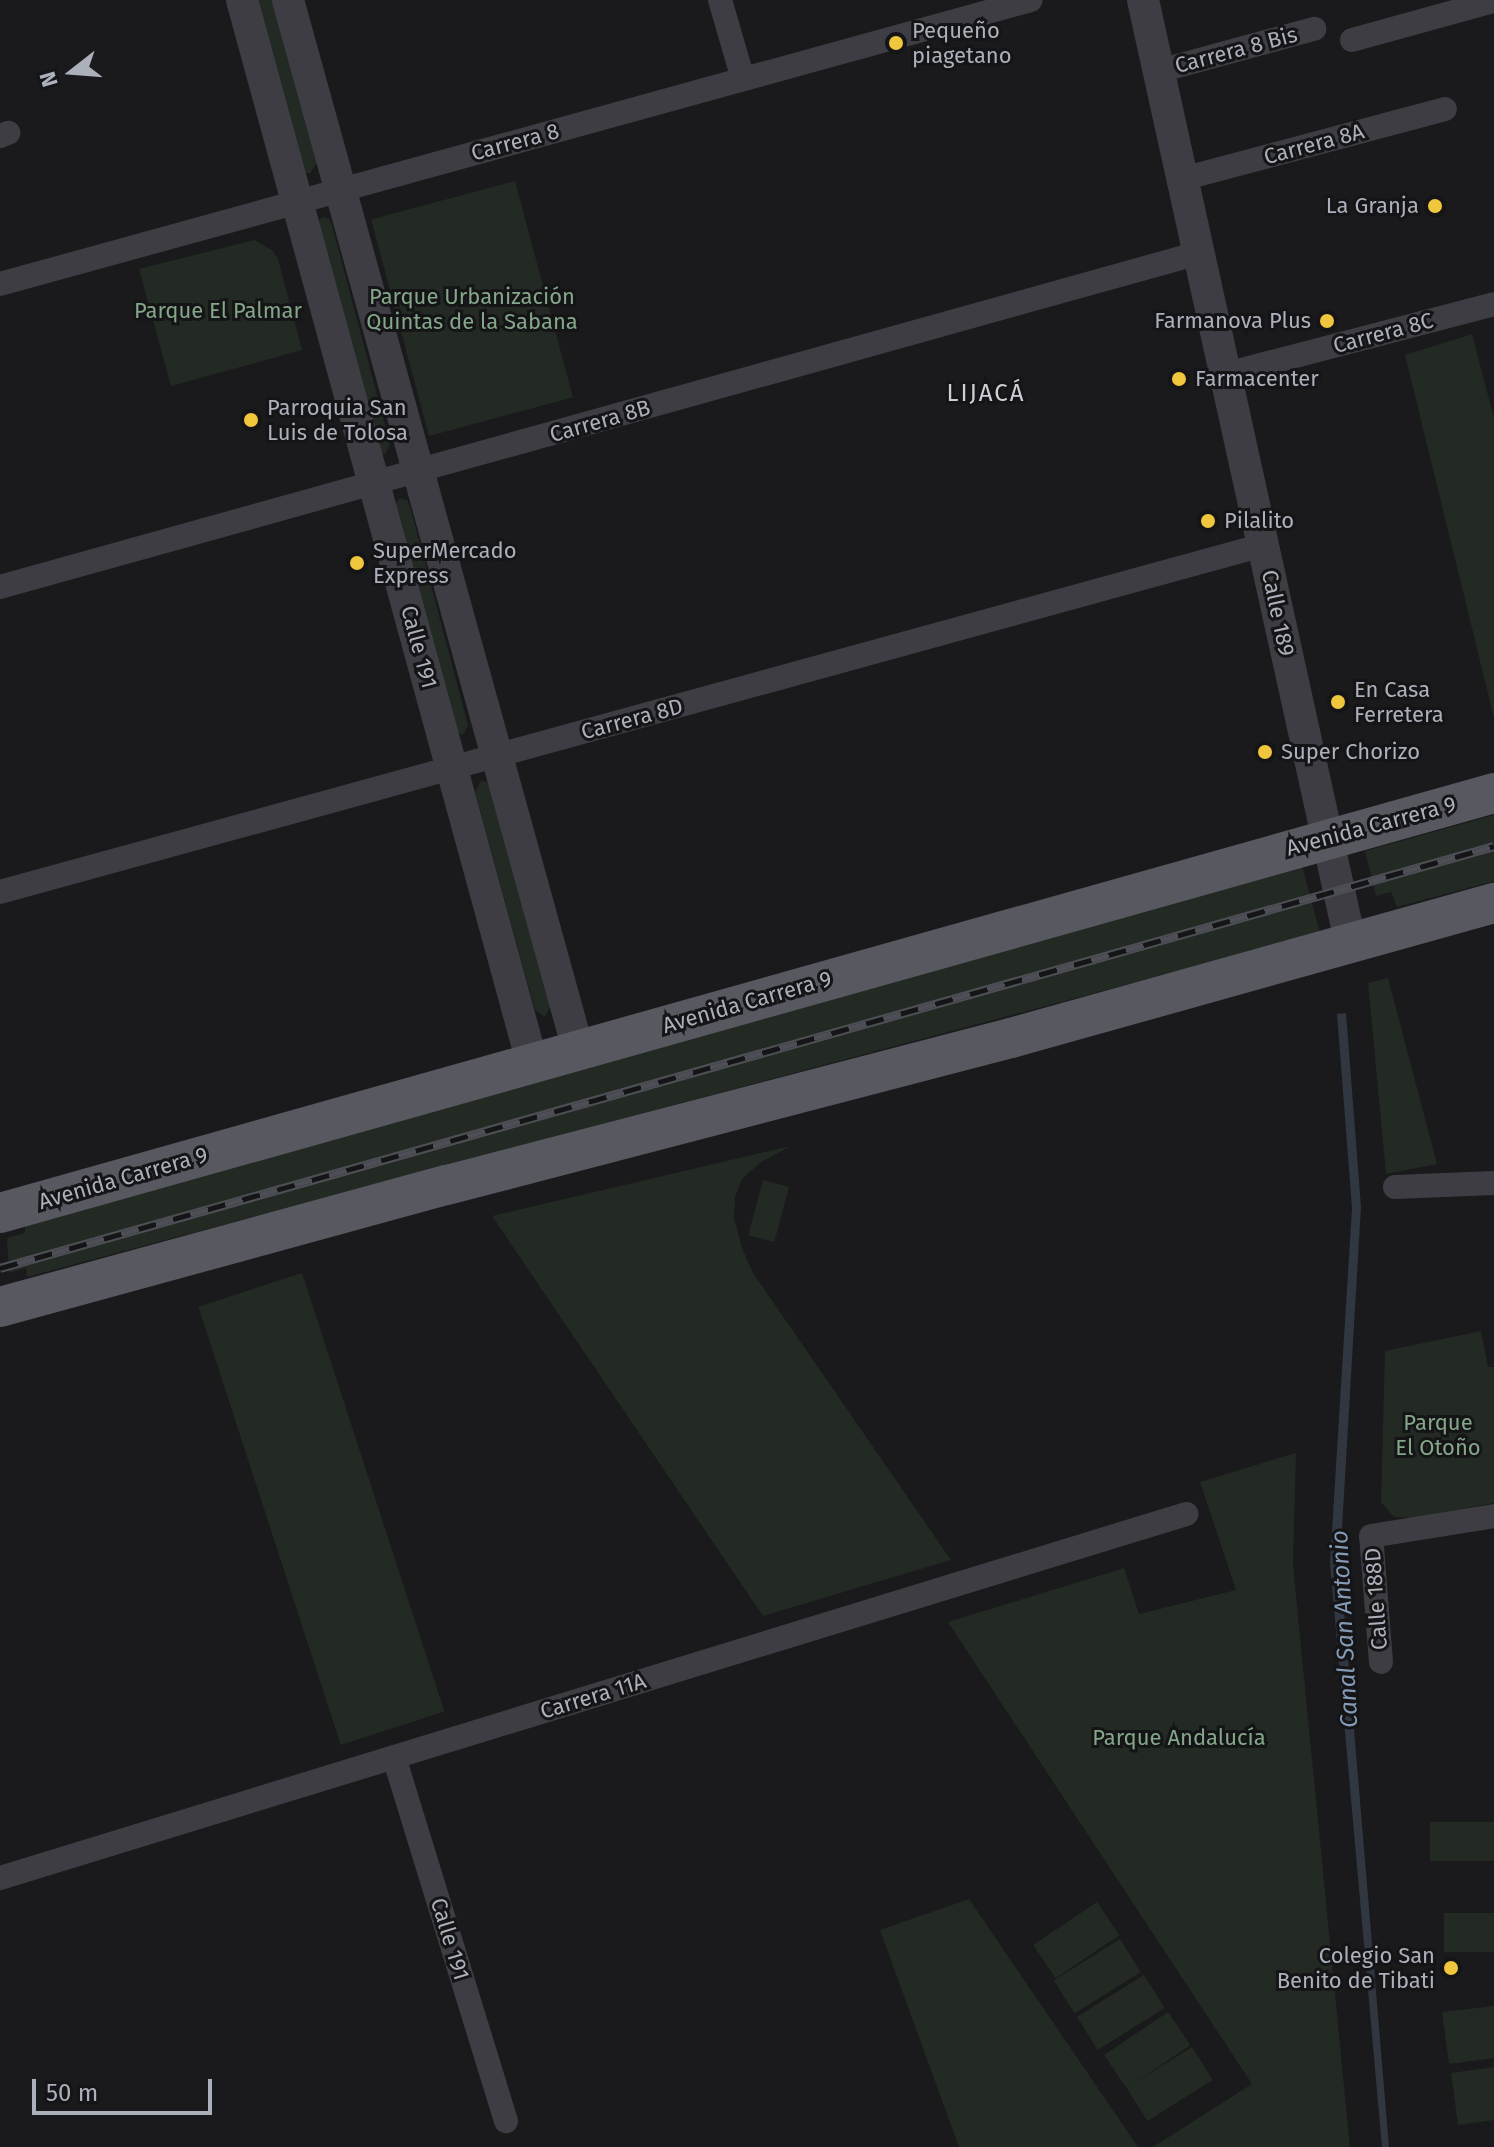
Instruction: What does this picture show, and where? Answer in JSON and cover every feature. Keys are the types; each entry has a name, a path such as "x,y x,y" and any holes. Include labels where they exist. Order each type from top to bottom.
{"main road":[{"name":"Avenida Carrera 9","path":"0,1213 1494,793"},
{"path":"0,1307 1351,945 1494,903"}],"street":[{"name":"Calle 191","path":"242,0 532,1062"},
{"name":"Calle 191","path":"288,0 578,1049"},
{"path":"720,0 743,79"},
{"name":"Carrera 8","path":"0,284 1031,0"},
{"name":"Calle 189","path":"1143,0 1351,945"},
{"path":"1352,40 1494,1"},
{"name":"Carrera 8 Bis","path":"1159,71 1314,29"},
{"name":"Carrera 8A","path":"1182,179 1445,109"},
{"name":"Carrera 8B","path":"0,587 1199,253"},
{"name":"Carrera 8C","path":"1226,374 1494,304"},
{"name":"Carrera 8D","path":"0,892 1263,545"},
{"path":"1395,1187 1494,1183"},
{"name":"Carrera 11A","path":"0,1878 1186,1514"},
{"name":"Calle 188D","path":"1381,1662 1371,1536 1494,1516"},
{"name":"Calle 191","path":"394,1757 506,2121"}],"green space":[{"path":"251,0 274,0 317,163 310,173 304,173"},
{"name":"Parque Urbanización Quintas de la Sabana","path":"515,181 573,397 429,436 371,220"},
{"path":"322,217 329,219 332,225 390,444 385,454 381,454 318,222"},
{"name":"Parque El Palmar","path":"254,240 272,250 278,259 302,350 171,386 139,269"},
{"path":"1472,334 1494,418 1494,718 1405,355"},
{"path":"400,498 407,500 410,506 468,725 463,735 455,732 396,503"},
{"path":"481,781 487,782 491,788 550,1007 545,1017 535,1010 475,792"},
{"path":"1494,815 1494,881 1397,907 1391,892 1376,896 1365,851"},
{"path":"1301,862 1320,933 27,1277 26,1268 9,1273 7,1238 25,1233 25,1225"},
{"path":"1388,978 1437,1164 1386,1174 1368,983"},
{"path":"791,1146 761,1162 742,1179 735,1197 734,1218 742,1248 753,1273 951,1560 763,1616 492,1216"},
{"path":"763,1180 789,1187 774,1242 748,1235"},
{"path":"302,1273 444,1711 341,1745 198,1307"},
{"name":"Parque El Otoño","path":"1481,1331 1488,1367 1494,1367 1494,1503 1412,1518 1394,1517 1381,1502 1385,1351"},
{"name":"Parque Andalucía","path":"1296,1453 1293,1565 1350,2147 1153,2147 1252,2084 948,1622 1124,1568 1139,1614 1236,1590 1200,1482"},
{"path":"1430,1822 1494,1822 1494,1861 1430,1861"},
{"path":"969,1899 1138,2147 959,2147 880,1930"},
{"path":"1097,1902 1119,1935 1056,1978 1033,1945"},
{"path":"1444,1913 1494,1913 1494,1952 1444,1952"},
{"path":"1120,1939 1141,1972 1075,2013 1054,1980"},
{"path":"1144,1975 1165,2008 1098,2050 1077,2017"},
{"path":"1494,2006 1494,2058 1449,2064 1442,2012"},
{"path":"1168,2012 1190,2045 1127,2088 1104,2055"},
{"path":"1192,2047 1213,2080 1147,2121 1127,2088"},
{"path":"1494,2067 1494,2120 1458,2125 1451,2073"}],"water":[{"name":"Canal San Antonio","path":"1346,1013 1361,1207 1340,1562 1389,2147 1382,2147 1330,1563 1352,1208 1337,1014"}],"railway":[{"path":"0,1268 1494,846"}],"place":[{"name":"Pequeño piagetano","path":"896,43"},
{"name":"La Granja","path":"1435,206"},
{"name":"Farmanova Plus","path":"1327,321"},
{"name":"Farmacenter","path":"1179,379"},
{"name":"Parroquia San Luis de Tolosa","path":"251,420"},
{"name":"Pilalito","path":"1208,521"},
{"name":"SuperMercado Express","path":"357,563"},
{"name":"En Casa Ferretera","path":"1338,702"},
{"name":"Super Chorizo","path":"1265,752"},
{"name":"Colegio San Benito de Tibati","path":"1451,1968"}],"district":[{"name":"LIJACÁ","path":"986,394"}]}
